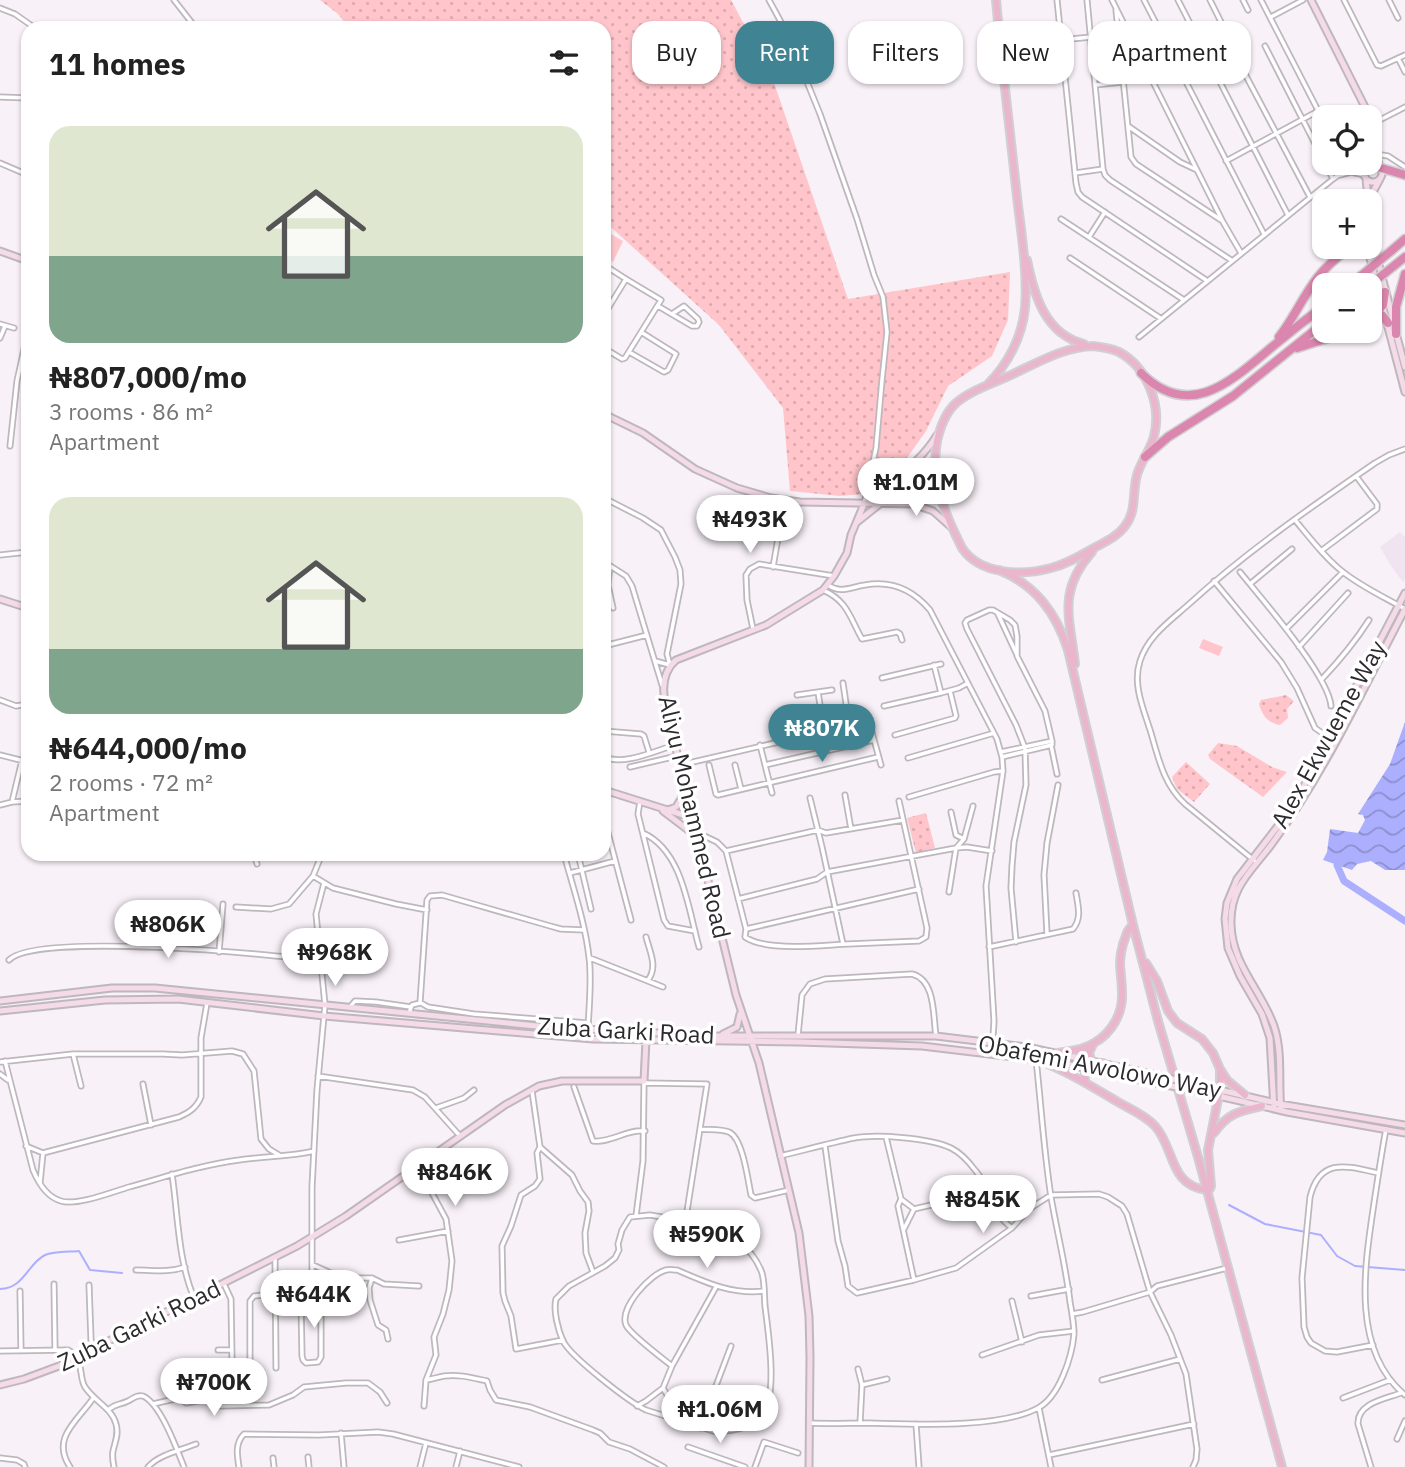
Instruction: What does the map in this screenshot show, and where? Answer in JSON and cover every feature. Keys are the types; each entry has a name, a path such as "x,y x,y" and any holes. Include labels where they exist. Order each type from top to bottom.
{"highway":[{"path":"1382,167 1404,172"},
{"path":"1364,273 1405,239"},
{"path":"1382,275 1405,257"},
{"path":"1268,350 1290,323 1318,275 1335,259"},
{"path":"1396,334 1399,292 1405,274"},
{"path":"1382,300 1384,297 1394,297 1399,292"},
{"path":"1141,373 1155,386 1171,393 1190,396 1209,392 1230,382 1312,315"},
{"path":"1382,315 1388,323"},
{"path":"1145,457 1159,443 1233,396 1312,332"},
{"path":"1285,354 1312,343"}],"main road":[{"path":"978,391 1003,366 1016,343 1025,308 1021,235 995,0"},
{"path":"1311,0 1363,105"},
{"path":"1375,189 1381,175"},
{"path":"1365,177 1371,182 1380,179"},
{"path":"1365,177 1367,189"},
{"path":"939,433 935,463 937,485 962,548 971,559 986,567 1026,572 1051,568 1073,560 1100,544 1121,531 1129,521 1134,506 1136,479 1153,440 1157,416 1154,399 1141,373 1127,358 1111,349 1081,344 1067,338 1047,318 1033,288 1021,235"},
{"path":"0,251 21,258"},
{"path":"1371,259 1405,367"},
{"path":"1377,259 1388,323 1405,392"},
{"path":"867,503 925,453 953,406 964,398 1059,353 1093,346"},
{"path":"611,417 643,433 708,476 737,488 787,501 903,502 923,507 940,516 953,530"},
{"name":"Aliyu Mohammed Road","path":"809,1467 809,1316 799,1233 760,1063 741,1011 663,690 670,665 682,657 753,631 784,615 826,587 847,553 855,524 867,503"},
{"path":"855,524 881,503"},
{"path":"1078,687 1068,597 1080,567 1100,544"},
{"path":"999,570 1029,587 1045,603 1063,635 1078,687 1103,804 1158,1021 1282,1467"},
{"name":"Alex Ekwueme Way","path":"1277,1106 1278,1048 1275,1031 1269,1014 1237,956 1231,931 1235,896 1254,860 1296,812 1310,789 1402,607 1405,593"},
{"path":"0,599 21,606"},
{"path":"611,791 693,818"},
{"path":"668,810 676,807 686,791"},
{"path":"658,807 692,833 699,843"},
{"path":"1091,1066 1090,1049 1110,1028 1119,1013 1123,996 1120,956 1127,932 1133,925"},
{"path":"1142,958 1157,981 1168,1012 1177,1023 1202,1039 1232,1086 1245,1095"},
{"name":"Zuba Garki Road","path":"0,1001 135,987 325,1005 410,1010 547,1027 588,1026 713,1036 750,1035"},
{"name":"Zuba Garki Road","path":"0,1011 150,998 565,1037 752,1042"},
{"path":"713,1036 737,1027 741,1011"},
{"name":"Obafemi Awolowo Way","path":"750,1035 936,1036 994,1043 1058,1053 1091,1066 1145,1081 1197,1091 1245,1095 1277,1106 1405,1133"},
{"name":"Zuba Garki Road","path":"0,1385 40,1373 76,1357 313,1237 532,1089 562,1081 644,1082 646,1040"},
{"name":"Obafemi Awolowo Way","path":"752,1042 922,1046 1091,1066"},
{"path":"1058,1053 1093,1044"},
{"path":"1036,1059 1087,1083 1150,1121 1163,1137 1173,1165 1181,1177 1200,1189 1207,1190 1212,1186 1208,1157 1219,1093 1220,1069"},
{"path":"1087,1083 1084,1074 1091,1066 1103,1063"},
{"name":"Obafemi Awolowo Way","path":"1103,1063 1190,1083 1262,1106 1405,1125"},
{"path":"1211,1137 1219,1125 1232,1114 1262,1106"}],"street":[{"path":"174,0 190,21"},
{"path":"769,0 788,35 820,114 883,297 887,332 876,448 867,503"},
{"path":"1057,0 1059,21"},
{"path":"1087,0 1089,21"},
{"path":"1112,0 1241,253"},
{"path":"1144,0 1264,234"},
{"path":"1178,0 1288,215"},
{"path":"1209,0 1220,21"},
{"path":"1242,0 1248,10"},
{"path":"1261,0 1315,105"},
{"path":"1270,17 1303,0"},
{"path":"1344,0 1377,65 1381,66 1405,55"},
{"path":"1389,0 1398,18"},
{"path":"0,8 25,21"},
{"path":"1116,8 1117,21"},
{"path":"1265,46 1335,177"},
{"path":"1398,58 1405,72"},
{"path":"1066,84 1078,192 1206,280"},
{"path":"1104,84 1095,85 1105,175 1231,260"},
{"path":"1123,84 1129,152 1133,161 1223,222"},
{"path":"1251,84 1310,197"},
{"path":"0,97 21,98"},
{"path":"1382,116 1405,107"},
{"path":"1226,161 1312,114"},
{"path":"1128,126 1180,162 1199,171"},
{"path":"1382,154 1404,172"},
{"path":"0,163 21,172"},
{"path":"1075,173 1103,169"},
{"path":"1335,177 1351,172 1365,177"},
{"path":"1139,337 1338,175"},
{"path":"1089,237 1105,212"},
{"path":"1061,219 1184,300"},
{"path":"1070,258 1160,318"},
{"path":"611,269 661,300 625,358 611,352"},
{"path":"611,304 626,279"},
{"path":"657,305 672,314 692,326 697,326 699,322 684,306 672,314"},
{"path":"0,338 2,325 15,328"},
{"path":"629,352 664,372 668,370 676,354 641,332"},
{"path":"10,446 21,363"},
{"path":"1254,860 1185,804 1162,773 1137,682 1141,658 1152,638 1214,581 1382,458 1405,449"},
{"path":"1321,551 1377,509 1377,504 1356,476"},
{"path":"611,502 661,530 676,556 681,584 667,654 670,665"},
{"path":"713,517 777,535 773,567"},
{"path":"1295,520 1343,572 1364,587 1402,607"},
{"path":"1250,584 1292,549"},
{"path":"0,555 21,553"},
{"path":"753,631 747,600 746,575 750,569 759,564 834,576"},
{"path":"611,567 629,581 663,690"},
{"path":"1240,572 1322,679 1331,706"},
{"path":"1286,629 1343,572"},
{"path":"1214,581 1277,656 1297,688 1315,728 1333,740"},
{"path":"826,587 839,590 882,583 902,588 923,601 994,733 1003,771 986,886 994,1021 991,1054"},
{"path":"826,587 847,608 862,639 897,632 902,640"},
{"path":"1299,647 1348,593"},
{"path":"611,600 613,608"},
{"path":"1016,942 1011,888 1012,866 1014,842 1026,785 1025,749 965,623 989,610 997,612 1015,625 1017,656"},
{"path":"997,612 1045,711 1057,774"},
{"path":"1322,679 1356,640 1369,620"},
{"path":"611,644 648,635"},
{"path":"655,661 670,665"},
{"path":"882,678 941,664"},
{"path":"934,666 941,693"},
{"path":"680,765 849,725 843,683"},
{"path":"884,706 950,691 968,683"},
{"path":"797,695 832,690"},
{"path":"895,735 956,718 950,691"},
{"path":"818,692 824,731"},
{"path":"0,701 21,705"},
{"path":"871,729 881,765"},
{"path":"611,732 641,734 649,752"},
{"path":"908,758 994,733"},
{"path":"765,765 874,740"},
{"path":"1001,754 1052,743"},
{"path":"611,760 624,760 675,745"},
{"path":"760,746 772,793"},
{"path":"0,755 21,760"},
{"path":"630,767 677,756"},
{"path":"709,765 716,794 878,757"},
{"path":"12,802 21,764"},
{"path":"735,765 741,789"},
{"path":"908,797 1003,771"},
{"path":"1047,934 1044,875 1058,785"},
{"path":"845,795 851,829"},
{"path":"810,798 843,944"},
{"path":"0,805 21,801"},
{"path":"639,801 638,814 666,923 675,928 695,932"},
{"path":"697,833 717,842 726,851 746,929 745,937 755,943 794,947 923,940 927,928 898,801"},
{"path":"949,892 956,848 964,839 972,806"},
{"path":"951,812 956,835 964,839"},
{"path":"726,851 818,830 826,833 903,820"},
{"path":"643,833 658,842 671,857 680,878 699,947"},
{"path":"611,845 631,920"},
{"path":"738,899 817,879 827,872 956,848 992,851"},
{"path":"236,907 271,909 289,904 313,876 319,861"},
{"path":"410,1010 416,1003 421,1003 428,1007 474,1014 588,1026 590,958 566,861"},
{"path":"580,861 591,909"},
{"path":"569,874 615,861"},
{"path":"313,876 333,888 427,910"},
{"path":"313,1295 312,1186 325,1005 316,914 324,883"},
{"path":"746,929 919,890"},
{"path":"989,948 1073,929 1079,916 1076,893"},
{"path":"421,1003 427,900 430,897 442,895 561,929 584,930"},
{"path":"219,951 223,904"},
{"path":"646,937 654,967 648,980"},
{"path":"9,960 15,955 71,946 160,947 320,961"},
{"path":"590,958 663,987"},
{"path":"798,1035 802,995 810,984 825,979 912,974 923,980 928,989 936,1036"},
{"path":"26,1146 43,1153 151,1125 192,1111 201,1097 201,1038 207,1002"},
{"path":"281,1156 268,1149 261,1139 254,1071 239,1052 182,1055 72,1054 2,1062 10,1081 33,1170 40,1184 61,1201 69,1202 172,1174 237,1160 281,1156 314,1151"},
{"path":"72,1054 81,1086"},
{"path":"810,1423 834,1425 989,1421 1018,1416 1039,1408 1057,1387 1067,1369 1074,1331 1051,1195 1036,1059"},
{"path":"0,1074 10,1081"},
{"path":"318,1076 414,1090 425,1097 460,1136"},
{"path":"636,1216 645,1130 644,1082 707,1084 685,1224"},
{"path":"143,1084 151,1125"},
{"path":"574,1087 593,1141 600,1142 645,1130"},
{"path":"532,1089 540,1147 537,1153 540,1179 521,1195 504,1240 503,1293 511,1316 516,1349 563,1340"},
{"path":"436,1108 464,1098 474,1090"},
{"path":"1371,1467 1358,1424 1360,1413 1369,1405 1404,1394 1390,1380 1379,1362 1366,1305 1368,1242 1387,1122"},
{"path":"701,1129 727,1132 734,1136 743,1157 751,1195 755,1198 789,1190"},
{"path":"780,1156 856,1138 886,1137 951,1148 977,1171 984,1181 997,1214 1012,1228"},
{"path":"886,1137 901,1199 898,1206 914,1280"},
{"path":"825,1146 838,1241 848,1286 857,1293 956,1268 1012,1228 1029,1209 1051,1195 1099,1194 1122,1206 1132,1227 1150,1292 1186,1374 1197,1450 1193,1467"},
{"path":"540,1147 572,1175 588,1202 586,1253 593,1273"},
{"path":"40,1184 43,1153"},
{"path":"420,1164 425,1180 446,1219 452,1261 449,1290 434,1338 436,1355 426,1380 424,1406"},
{"path":"1373,1345 1337,1352 1325,1351 1311,1343 1304,1327 1303,1278 1310,1197 1318,1176 1325,1170 1342,1166 1378,1173"},
{"path":"172,1174 185,1267 194,1298"},
{"path":"914,1209 987,1192"},
{"path":"901,1199 914,1209"},
{"path":"903,1231 914,1209"},
{"path":"630,1217 662,1217 685,1224 735,1240 745,1246 758,1264 763,1281 770,1353 769,1394 765,1412 760,1418 736,1429 712,1431 663,1417 637,1406 586,1366 563,1340 554,1310 556,1298 569,1286 615,1258 625,1222 630,1217"},
{"path":"399,1240 448,1231"},
{"path":"275,1258 276,1368"},
{"path":"313,1265 342,1278 372,1278 384,1284 419,1286"},
{"path":"136,1270 162,1272 185,1267"},
{"path":"1072,1314 1150,1292 1157,1286 1228,1268"},
{"path":"672,1366 629,1329 624,1318 626,1310 652,1277 670,1269 716,1287 750,1292 764,1291"},
{"path":"372,1278 370,1300 378,1325 386,1330 388,1339"},
{"path":"54,1284 55,1350"},
{"path":"224,1284 231,1299 232,1359"},
{"path":"89,1285 91,1340 94,1348"},
{"path":"637,1406 663,1388 672,1366 716,1287"},
{"path":"1031,1296 1069,1289"},
{"path":"20,1292 21,1351"},
{"path":"250,1363 251,1298 260,1294 275,1294"},
{"path":"313,1295 318,1296 321,1301 321,1357 318,1362 306,1363 302,1356 301,1302 304,1297 313,1295"},
{"path":"1012,1301 1022,1342"},
{"path":"982,1355 1045,1334 1074,1331"},
{"path":"701,1428 731,1346"},
{"path":"0,1351 70,1350 82,1371 85,1386 114,1416 117,1427 112,1454 114,1467"},
{"path":"218,1350 231,1350"},
{"path":"1102,1380 1180,1359"},
{"path":"858,1369 863,1385 860,1423"},
{"path":"426,1380 441,1376 467,1376 488,1381 496,1400 530,1407 593,1430 609,1442 631,1449 664,1467"},
{"path":"863,1385 887,1379"},
{"path":"1343,1398 1390,1380"},
{"path":"153,1404 180,1398 186,1403 217,1400 219,1406 269,1405 304,1387 346,1383 368,1383 380,1392 387,1403"},
{"path":"663,1388 673,1405 674,1419"},
{"path":"108,1410 117,1404 143,1396 153,1404 171,1434 184,1467"},
{"path":"70,1467 63,1454 67,1430 94,1397"},
{"path":"1039,1408 1051,1467"},
{"path":"1397,1439 1405,1421"},
{"path":"916,1424 919,1467"},
{"path":"1049,1455 1194,1424"},
{"path":"239,1467 237,1446 244,1434 319,1435 378,1432 519,1467"},
{"path":"341,1433 344,1467"},
{"path":"755,1467 764,1442 798,1453"},
{"path":"420,1467 426,1443"},
{"path":"148,1467 156,1460 196,1444"},
{"path":"688,1447 745,1467"},
{"path":"456,1467 460,1451"},
{"path":"308,1457 309,1467"},
{"path":"0,1458 17,1460 25,1467"},
{"path":"273,1458 274,1467"},
{"path":"494,1467 495,1460"}],"shaded area":[{"path":"320,0 731,0 742,21 735,21 735,84 774,84 848,299 1010,272 1008,320 992,356 948,386 926,431 883,492 840,496 790,491 783,408 719,325 611,227 611,21 344,21"},
{"path":"611,234 623,241 613,262 611,261"},
{"path":"1400,532 1405,537 1403,582 1380,547"},
{"path":"1203,639 1223,647 1219,656 1199,648"},
{"path":"1286,695 1294,701 1287,709 1288,718 1280,725 1266,718 1259,704 1261,700"},
{"path":"1218,743 1237,746 1272,767 1287,772 1263,797 1210,759 1208,755"},
{"path":"1186,762 1210,784 1194,802 1177,789 1172,777"},
{"path":"926,813 935,848 916,853 907,818"}],"water":[{"path":"1405,722 1405,870 1385,870 1371,861 1357,864 1352,870 1323,860 1327,852 1330,829 1358,833 1365,820 1363,815 1358,814 1390,764"}],"waterway":[{"path":"1337,865 1344,881 1405,921"},
{"path":"1229,1205 1265,1224 1321,1235 1337,1256 1355,1266 1405,1270"},
{"path":"0,1289 15,1285 39,1259 57,1252 79,1251 90,1270 122,1273"}]}
